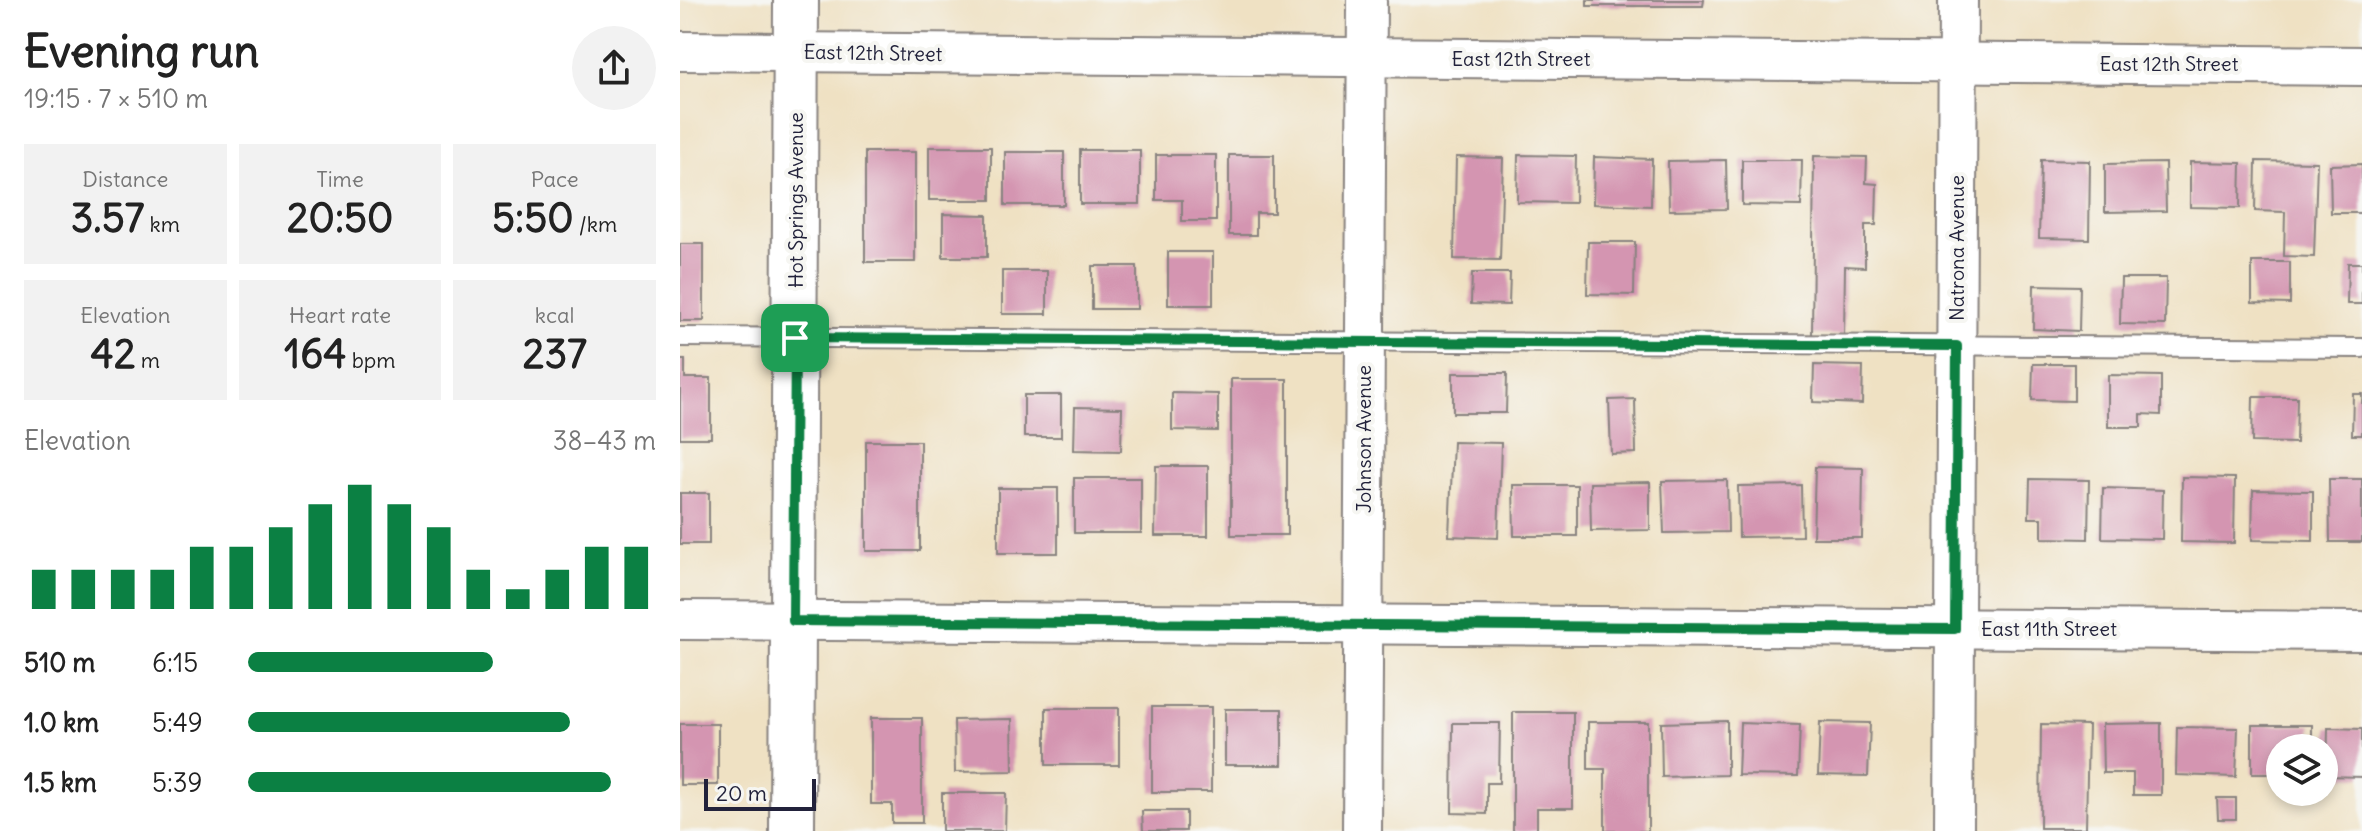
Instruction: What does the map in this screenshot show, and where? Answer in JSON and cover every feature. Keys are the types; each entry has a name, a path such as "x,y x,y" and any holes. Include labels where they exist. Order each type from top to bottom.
{"street":[{"name":"Hot Springs Avenue","path":"792,831 796,0"},
{"name":"Johnson Avenue","path":"1362,831 1367,0"},
{"name":"Natrona Avenue","path":"1954,831 1958,0"},
{"name":"East 12th Street","path":"680,51 2362,66"},
{"name":"East 11th Street","path":"680,620 2362,631"}],"lane":[{"path":"680,337 2362,348"}],"building":[{"path":"1587,0 1704,0 1703,6 1587,6"},
{"path":"929,147 991,147 991,200 929,200"},
{"path":"1080,150 1140,150 1140,204 1080,204"},
{"path":"865,152 915,152 915,262 865,262"},
{"path":"1005,152 1064,152 1064,205 1005,205"},
{"path":"1156,155 1216,155 1216,221 1182,221 1182,200 1156,200"},
{"path":"1229,155 1274,155 1274,213 1256,213 1256,235 1229,235"},
{"path":"1518,155 1576,156 1575,203 1517,202"},
{"path":"1814,156 1867,157 1866,183 1877,184 1876,225 1865,225 1865,267 1845,266 1844,335 1812,335"},
{"path":"1456,157 1503,158 1500,260 1454,259"},
{"path":"1594,157 1652,159 1651,206 1593,204"},
{"path":"1726,160 1727,209 1669,210 1668,161"},
{"path":"1742,160 1802,160 1801,206 1742,205"},
{"path":"2041,160 2090,161 2089,239 2039,238"},
{"path":"2256,161 2317,162 2314,257 2284,256 2285,212 2255,211"},
{"path":"2190,162 2241,163 2240,208 2190,207"},
{"path":"2165,163 2166,211 2105,212 2105,164"},
{"path":"2362,164 2362,213 2331,213 2330,165"},
{"path":"943,214 987,215 987,257 943,257"},
{"path":"1588,242 1635,242 1634,295 1587,294"},
{"path":"680,244 704,244 704,321 680,321"},
{"path":"1168,252 1213,252 1213,305 1168,305"},
{"path":"2252,262 2290,262 2290,304 2252,303"},
{"path":"2348,263 2362,263 2362,304 2347,304"},
{"path":"1092,266 1137,266 1137,309 1092,309"},
{"path":"1002,271 1047,271 1047,314 1002,314"},
{"path":"1472,273 1510,273 1509,305 1471,304"},
{"path":"2121,278 2166,278 2165,325 2120,324"},
{"path":"2034,285 2080,286 2079,331 2033,329"},
{"path":"680,360 685,360 685,378 711,378 711,438 680,438"},
{"path":"2033,364 2074,364 2074,401 2032,400"},
{"path":"1814,365 1863,366 1862,404 1813,402"},
{"path":"1453,373 1507,373 1506,413 1453,413"},
{"path":"2108,375 2161,376 2161,415 2141,414 2141,427 2108,427"},
{"path":"1231,379 1287,379 1287,535 1231,535"},
{"path":"1172,393 1218,394 1218,431 1172,430"},
{"path":"2353,394 2362,394 2362,435 2352,435"},
{"path":"1024,395 1061,395 1061,437 1024,437"},
{"path":"2253,397 2297,397 2296,443 2252,442"},
{"path":"1635,399 1636,453 1611,454 1609,400"},
{"path":"1075,407 1122,408 1121,451 1074,450"},
{"path":"866,441 920,441 920,551 866,551"},
{"path":"1453,442 1501,443 1498,538 1449,536"},
{"path":"1156,466 1208,466 1208,536 1155,536"},
{"path":"1815,467 1863,468 1862,538 1813,538"},
{"path":"2182,477 2235,478 2234,543 2181,542"},
{"path":"1074,478 1141,478 1141,533 1074,533"},
{"path":"2030,479 2089,480 2088,539 2042,538 2042,518 2029,518"},
{"path":"2329,479 2362,479 2362,542 2330,542"},
{"path":"1727,480 1728,532 1664,533 1662,481"},
{"path":"1650,482 1650,530 1591,531 1590,483"},
{"path":"1513,485 1577,485 1577,536 1514,536"},
{"path":"1801,485 1802,536 1739,537 1738,486"},
{"path":"998,488 1058,488 1058,553 998,553"},
{"path":"2103,488 2163,490 2162,539 2102,538"},
{"path":"2253,490 2313,491 2313,541 2252,540"},
{"path":"680,493 709,493 709,544 680,544"},
{"path":"1152,707 1211,707 1211,792 1152,792"},
{"path":"1046,708 1119,708 1119,765 1046,765"},
{"path":"1225,709 1282,709 1282,765 1225,765"},
{"path":"1513,712 1573,712 1573,808 1537,808 1537,831 1513,831"},
{"path":"871,718 922,718 922,823 892,823 892,804 871,804"},
{"path":"1012,719 1013,771 955,772 954,720"},
{"path":"1727,721 1727,775 1662,777 1661,723"},
{"path":"1588,722 1648,722 1648,831 1605,831 1605,769 1588,769"},
{"path":"1820,722 1870,723 1868,776 1818,775"},
{"path":"1453,723 1500,723 1499,783 1487,783 1487,814 1452,813"},
{"path":"1740,723 1800,725 1798,776 1738,775"},
{"path":"2161,723 2161,795 2133,795 2133,773 2103,773 2102,724"},
{"path":"680,724 718,724 718,785 680,785"},
{"path":"2041,724 2088,725 2086,828 2040,828"},
{"path":"2252,725 2312,725 2312,734 2266,734 2266,774 2252,774"},
{"path":"2177,727 2238,728 2236,777 2176,775"},
{"path":"2328,728 2362,729 2362,777 2338,776 2338,734 2328,734"},
{"path":"942,793 1006,793 1005,831 942,831"},
{"path":"2217,798 2236,798 2236,819 2218,819"},
{"path":"1142,811 1186,811 1186,831 1143,831"}],"route":[{"path":"795,338 1957,346 1955,629 793,621 795,338"}]}
